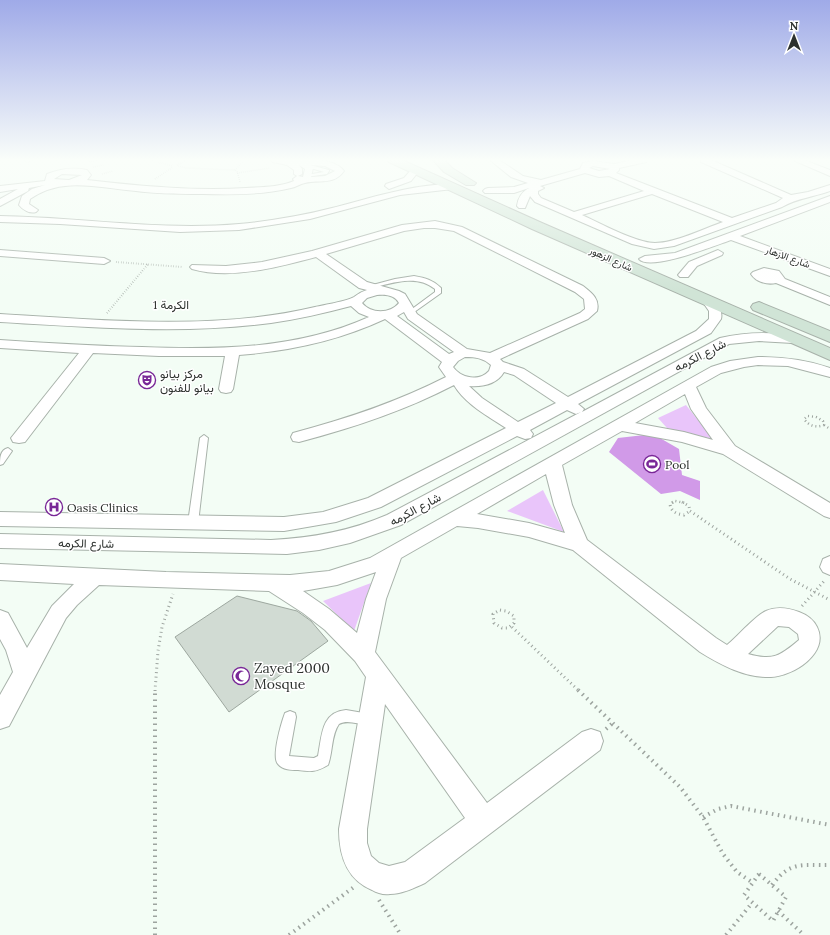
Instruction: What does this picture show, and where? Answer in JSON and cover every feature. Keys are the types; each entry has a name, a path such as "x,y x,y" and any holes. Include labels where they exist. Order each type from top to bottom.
{"main road":[{"name":"شارع الزهور","path":"487,204 830,355"},
{"name":"شارع الزهور","path":"527,204 554,220 698,282"},
{"path":"537,226 542,221 554,220"},
{"path":"749,303 830,338"}],"street":[{"path":"0,210 37,210 24,205 24,204"},
{"path":"290,210 322,204"},
{"path":"0,219 35,219 200,229 274,223 320,214 359,204"},
{"path":"546,204 636,242 654,246 670,244 781,204"},
{"path":"573,215 610,204"},
{"path":"685,204 733,222"},
{"path":"645,259 677,256 820,204"},
{"path":"789,226 830,210"},
{"path":"244,216 275,213"},
{"path":"91,222 104,217 101,214"},
{"path":"125,225 120,222 121,220 131,216"},
{"path":"197,268 220,269 256,267 304,257 408,226 440,224 458,229 588,294 592,300 593,306 591,312 494,361"},
{"path":"735,235 754,239"},
{"path":"684,275 693,264 754,239"},
{"name":"شارع الازهار","path":"754,239 798,261 830,273"},
{"name":"شارع الازهار","path":"754,239 830,266"},
{"path":"1,253 101,261"},
{"path":"317,253 362,295"},
{"path":"304,257 362,295"},
{"path":"798,261 776,277 830,301"},
{"path":"0,318 99,323 189,324 248,321 317,311 372,292 388,292 401,296 412,316 464,353"},
{"path":"362,295 356,303 362,311 375,315 385,315 449,361"},
{"name":"شارع الكرمه","path":"0,519 284,524 313,521 349,513 387,497 701,334 711,327 716,319 715,310 708,302"},
{"path":"0,344 176,352 261,349 323,338 353,329 403,308 408,308"},
{"name":"شارع الكرمه","path":"0,541 290,547 345,538 394,520 725,341 750,336 793,339"},
{"path":"19,438 89,349"},
{"path":"226,389 233,351"},
{"path":"494,361 498,371 495,376 488,380 468,382 449,373 446,367 449,361 455,356 464,353 483,354 494,361 519,372 587,416"},
{"path":"0,572 96,576 176,582 314,582 336,578 377,563 688,385 729,364 746,362 784,362 804,365 830,373"},
{"path":"457,378 459,384 468,395 537,443"},
{"path":"299,437 351,422 398,406 457,378"},
{"path":"688,385 707,422 729,450"},
{"path":"618,425 676,435 729,450 830,511"},
{"path":"553,462 559,493 564,509 580,545"},
{"path":"453,519 478,521 523,528 580,545 708,645 729,658 757,666 783,665 809,644 811,639 805,627 792,618 785,616 772,618 729,658"},
{"path":"186,546 193,523"},
{"path":"363,654 376,599 394,552"},
{"path":"0,718 60,612 70,599 96,576"},
{"path":"269,582 303,601 319,612 363,654 484,822"},
{"path":"0,619 16,648 25,674"},
{"path":"378,676 370,719 352,842 355,856 362,867 375,877 391,881 404,879 415,873 591,741"}],"lane":[{"path":"362,295 407,279 418,279 434,284 438,288 438,293 408,308"},
{"path":"193,523 204,438"},
{"path":"0,462 8,452"},
{"path":"290,717 282,752 282,759 288,763 315,765 323,760 331,725 336,719 343,717 370,719"}],"path":[{"path":"101,261 197,268"},
{"path":"99,323 148,264"},
{"path":"824,425 814,427 807,423 804,419 808,416 816,417 823,421 824,425 830,429"},
{"path":"690,511 684,515 675,513 670,507 670,504 675,501 684,502 688,505 690,511 790,579 830,600"},
{"path":"792,618 830,576"},
{"path":"155,935 155,688 158,651 162,627 176,582"},
{"path":"500,610 510,612 516,619 512,627 507,628 497,626 492,619 493,614 500,610"},
{"path":"512,627 680,787 704,817 723,854 737,872 753,883"},
{"path":"704,817 718,809 731,806 830,825"},
{"path":"772,885 780,873 789,867 802,865 830,865"},
{"path":"760,874 786,897 773,921 744,895 753,883 760,874"},
{"path":"289,935 375,877 377,897 401,935"},
{"path":"726,935 752,903"},
{"path":"778,912 804,935"}],"shaded area":[{"path":"686,405 713,439 667,428 658,418"},
{"name":"Pool","path":"653,434 679,449 682,475 700,481 700,500 680,491 661,494 609,452 618,438"},
{"path":"543,490 564,532 507,511"},
{"path":"371,583 354,631 323,601"}],"building":[{"name":"Zayed 2000 Mosque","path":"237,596 297,611 311,621 328,641 229,712 175,637"}],"place":[{"name":"مركز بيانو بيانو للفنون","path":"147,380"},
{"name":"Pool","path":"652,464"},
{"name":"Oasis Clinics","path":"54,507"},
{"name":"Zayed 2000 Mosque","path":"241,676"}],"district":[{"name":"الكرمة 1","path":"171,304"}]}
